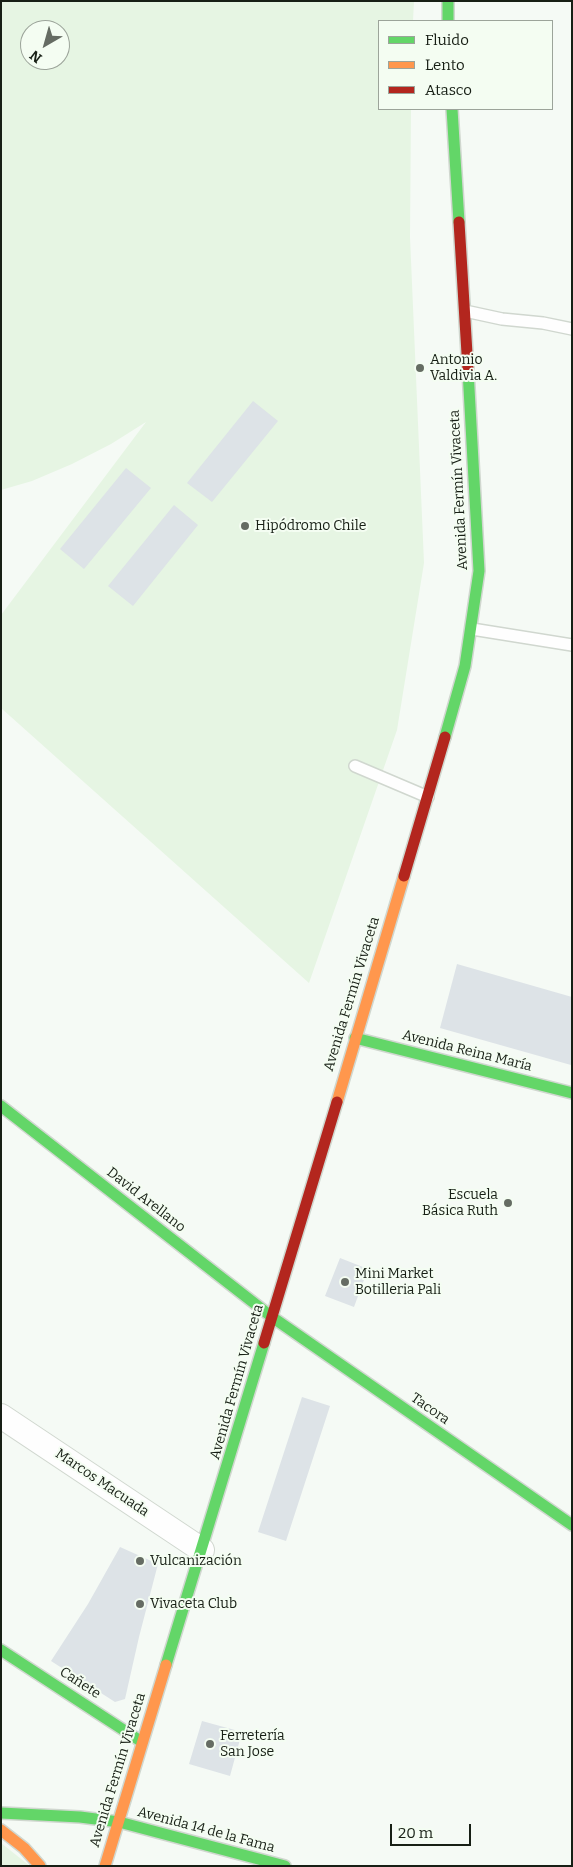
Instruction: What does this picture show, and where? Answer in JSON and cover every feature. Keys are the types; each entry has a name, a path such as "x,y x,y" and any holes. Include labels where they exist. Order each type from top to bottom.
{"main road":[{"path":"448,1 448,20"},
{"name":"Avenida Fermín Vivaceta","path":"105,1866 428,797 456,700 472,629 479,571 478,541 452,110"},
{"name":"Avenida Reina María","path":"355,1038 572,1093"},
{"name":"David Arellano","path":"1,1106 272,1317"},
{"name":"Tacora","path":"272,1317 572,1526"},
{"name":"Cañete","path":"1,1650 142,1742"},
{"name":"Avenida 14 de la Fama","path":"1,1813 80,1817 119,1822 286,1866"},
{"path":"1,1830 24,1848 40,1866"}],"street":[{"name":"Marcos Macuada","path":"1,1416 202,1550"}],"lane":[{"path":"464,310 502,319 543,323 572,329"},
{"path":"472,629 572,645"},
{"path":"355,766 428,797"}],"green space":[{"name":"Hipódromo Chile","path":"1,1 414,1 413,20 378,20 378,110 411,110 410,237 424,563 397,730 309,983 1,708 1,615 146,422 111,444 72,464 32,481 1,490"},
{"path":"1,1843 30,1866 1,1866"}],"building":[{"path":"253,401 278,421 212,502 187,483"},
{"path":"126,468 151,488 84,569 60,549"},
{"path":"174,505 198,525 133,606 108,586"},
{"path":"457,964 572,997 571,1065 440,1028"},
{"path":"340,1258 368,1269 354,1307 325,1296"},
{"path":"302,1397 330,1406 286,1541 258,1532"},
{"path":"120,1547 158,1564 125,1699 115,1702 51,1661 88,1604"},
{"path":"202,1721 242,1732 230,1776 189,1764"}],"traffic: fast":[{"path":"448,1 448,20"},
{"path":"452,110 459,222"},
{"path":"445,737 465,666 479,571 468,370"},
{"path":"355,1038 572,1093"},
{"path":"1,1106 272,1317 572,1525"},
{"path":"166,1665 264,1343"},
{"path":"1,1650 142,1742"},
{"path":"1,1813 80,1817 119,1822 285,1866"}],"traffic: slow":[{"path":"337,1102 404,876"},
{"path":"105,1866 166,1665"},
{"path":"1,1830 24,1848 40,1866"}],"traffic: jam":[{"path":"459,222 468,370"},
{"path":"404,876 445,737"},
{"path":"264,1343 337,1102"}],"place":[{"name":"Antonio Valdivia A.","path":"420,368"},
{"name":"Hipódromo Chile","path":"245,526"},
{"name":"Escuela Básica Ruth","path":"508,1203"},
{"name":"Mini Market Botilleria Pali","path":"345,1282"},
{"name":"Vulcanización","path":"140,1561"},
{"name":"Vivaceta Club","path":"140,1604"},
{"name":"Ferretería San Jose","path":"210,1744"}]}
